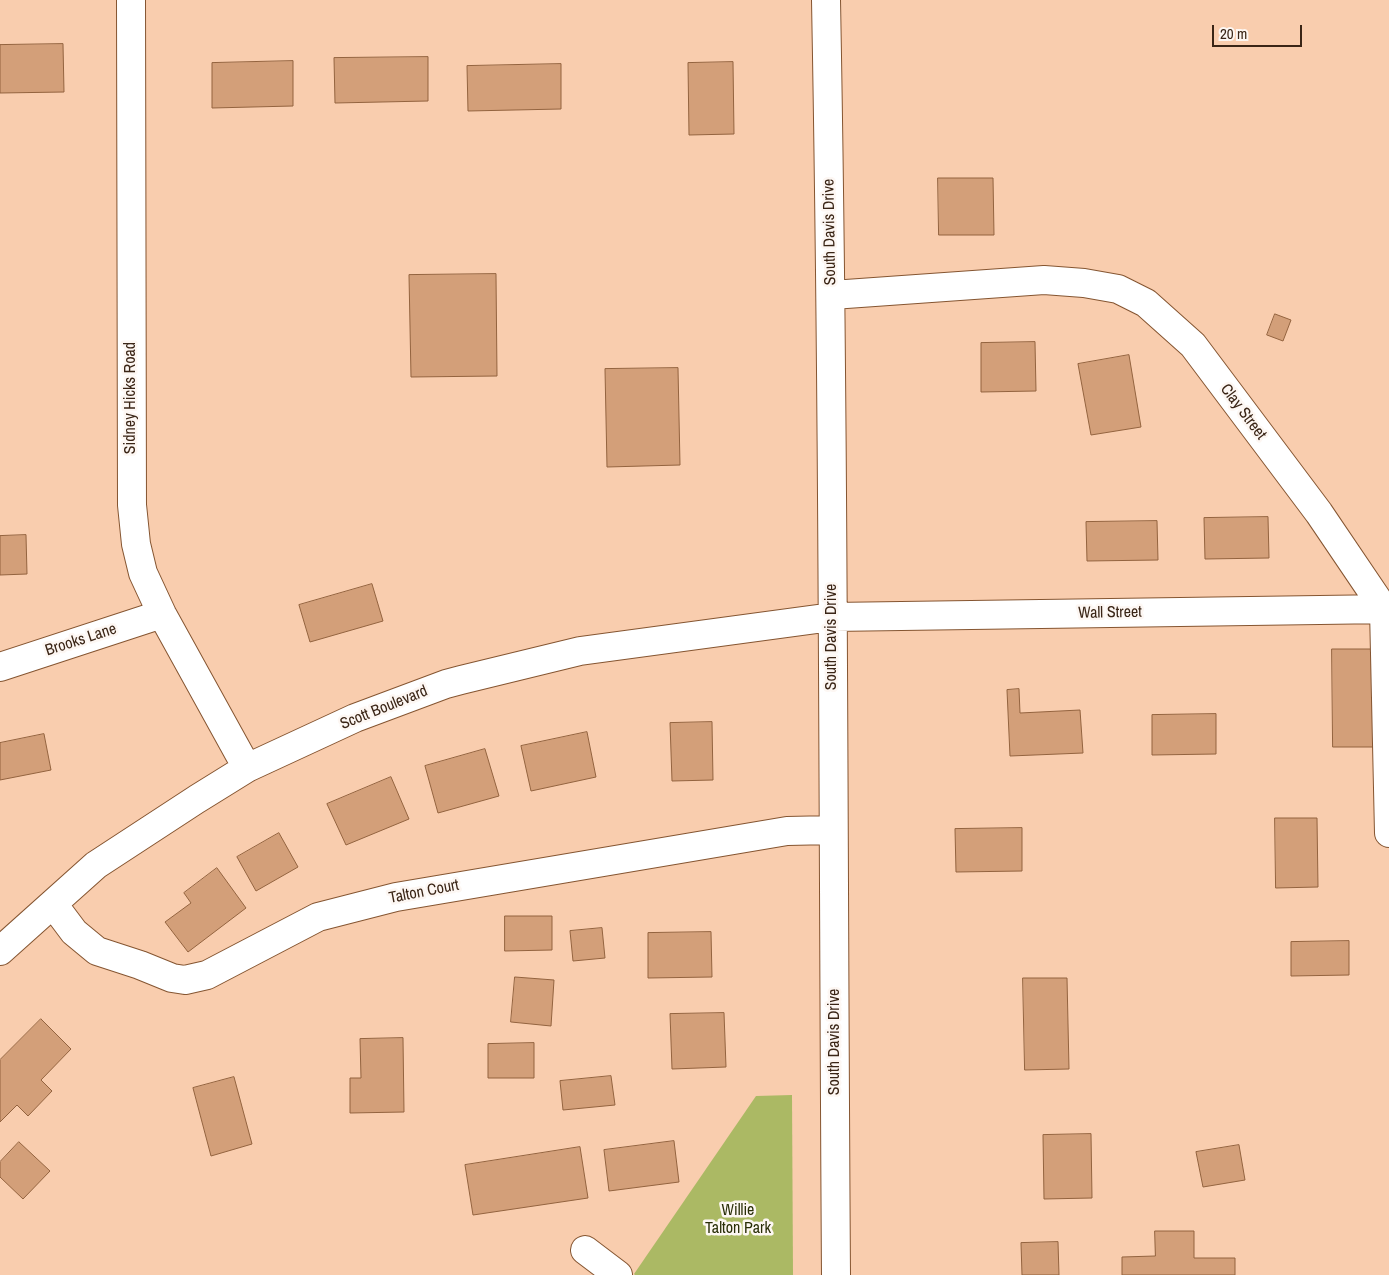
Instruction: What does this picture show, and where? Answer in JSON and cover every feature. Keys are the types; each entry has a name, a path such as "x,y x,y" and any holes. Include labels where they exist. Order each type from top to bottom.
{"street":[{"name":"Sidney Hicks Road","path":"131,0 132,505 136,544 143,573 162,614 247,768"},
{"name":"South Davis Drive","path":"826,0 832,295 836,1275"},
{"name":"Clay Street","path":"832,295 1044,280 1084,283 1118,289 1146,302 1193,345 1319,513 1387,609"},
{"name":"Wall Street","path":"832,617 1387,609"},
{"path":"1387,609 1389,833"},
{"name":"Brooks Lane","path":"0,667 162,614"},
{"name":"Scott Boulevard","path":"0,951 96,865 247,768 355,718 446,684 580,652 832,617"},
{"name":"Talton Court","path":"52,904 74,932 97,951 172,978 185,980 206,975 318,917 396,897 787,831 833,830"},
{"path":"585,1250 618,1275"}],"green space":[{"name":"Willie Talton Park","path":"792,1095 793,1275 635,1275 756,1096"}],"building":[{"path":"63,44 64,92 0,93 0,45"},
{"path":"428,57 428,101 335,103 334,58"},
{"path":"293,61 293,106 212,108 212,63"},
{"path":"733,62 734,134 689,135 688,63"},
{"path":"561,64 561,109 468,111 467,66"},
{"path":"938,178 993,178 994,235 939,235"},
{"path":"496,274 497,376 411,377 409,275"},
{"path":"1275,314 1291,320 1283,341 1267,335"},
{"path":"1035,342 1036,391 981,392 981,343"},
{"path":"1129,355 1141,427 1091,435 1078,364"},
{"path":"678,368 680,465 607,467 605,369"},
{"path":"1268,517 1269,558 1205,559 1204,518"},
{"path":"1157,521 1158,560 1087,561 1086,522"},
{"path":"26,535 27,574 0,575 0,536"},
{"path":"372,584 383,621 310,642 299,605"},
{"path":"1332,649 1373,649 1375,747 1333,747"},
{"path":"1019,689 1020,713 1080,710 1083,753 1010,756 1007,690"},
{"path":"1216,714 1216,754 1152,755 1152,715"},
{"path":"712,722 713,780 672,781 670,723"},
{"path":"587,732 596,777 531,791 521,746"},
{"path":"44,734 51,770 0,780 0,743"},
{"path":"485,749 499,796 438,813 425,766"},
{"path":"391,777 409,819 346,845 327,804"},
{"path":"1275,818 1317,818 1318,887 1276,888"},
{"path":"1022,828 1022,871 956,872 955,829"},
{"path":"279,833 298,867 256,891 237,857"},
{"path":"217,868 246,908 188,952 165,922 191,903 184,893"},
{"path":"505,916 552,916 552,950 505,951"},
{"path":"602,928 605,958 573,961 570,931"},
{"path":"711,932 712,977 648,978 648,933"},
{"path":"1349,941 1349,975 1291,976 1291,942"},
{"path":"515,977 554,980 551,1026 511,1022"},
{"path":"1023,978 1067,978 1069,1069 1025,1070"},
{"path":"724,1013 726,1067 672,1069 670,1014"},
{"path":"41,1019 71,1049 41,1080 52,1091 28,1116 17,1105 0,1122 0,1060"},
{"path":"403,1038 404,1112 350,1113 350,1078 361,1078 360,1039"},
{"path":"534,1043 534,1078 488,1078 488,1044"},
{"path":"611,1076 615,1105 563,1110 560,1081"},
{"path":"234,1077 252,1144 211,1156 193,1088"},
{"path":"1091,1134 1092,1198 1044,1199 1043,1135"},
{"path":"674,1141 679,1182 609,1191 604,1150"},
{"path":"19,1142 50,1171 23,1199 0,1177 0,1162"},
{"path":"1239,1145 1245,1180 1203,1187 1196,1152"},
{"path":"580,1147 588,1198 473,1215 465,1165"},
{"path":"1155,1231 1194,1231 1194,1258 1235,1258 1235,1275 1122,1275 1122,1257 1155,1256"},
{"path":"1058,1242 1059,1275 1022,1275 1021,1243"}]}
